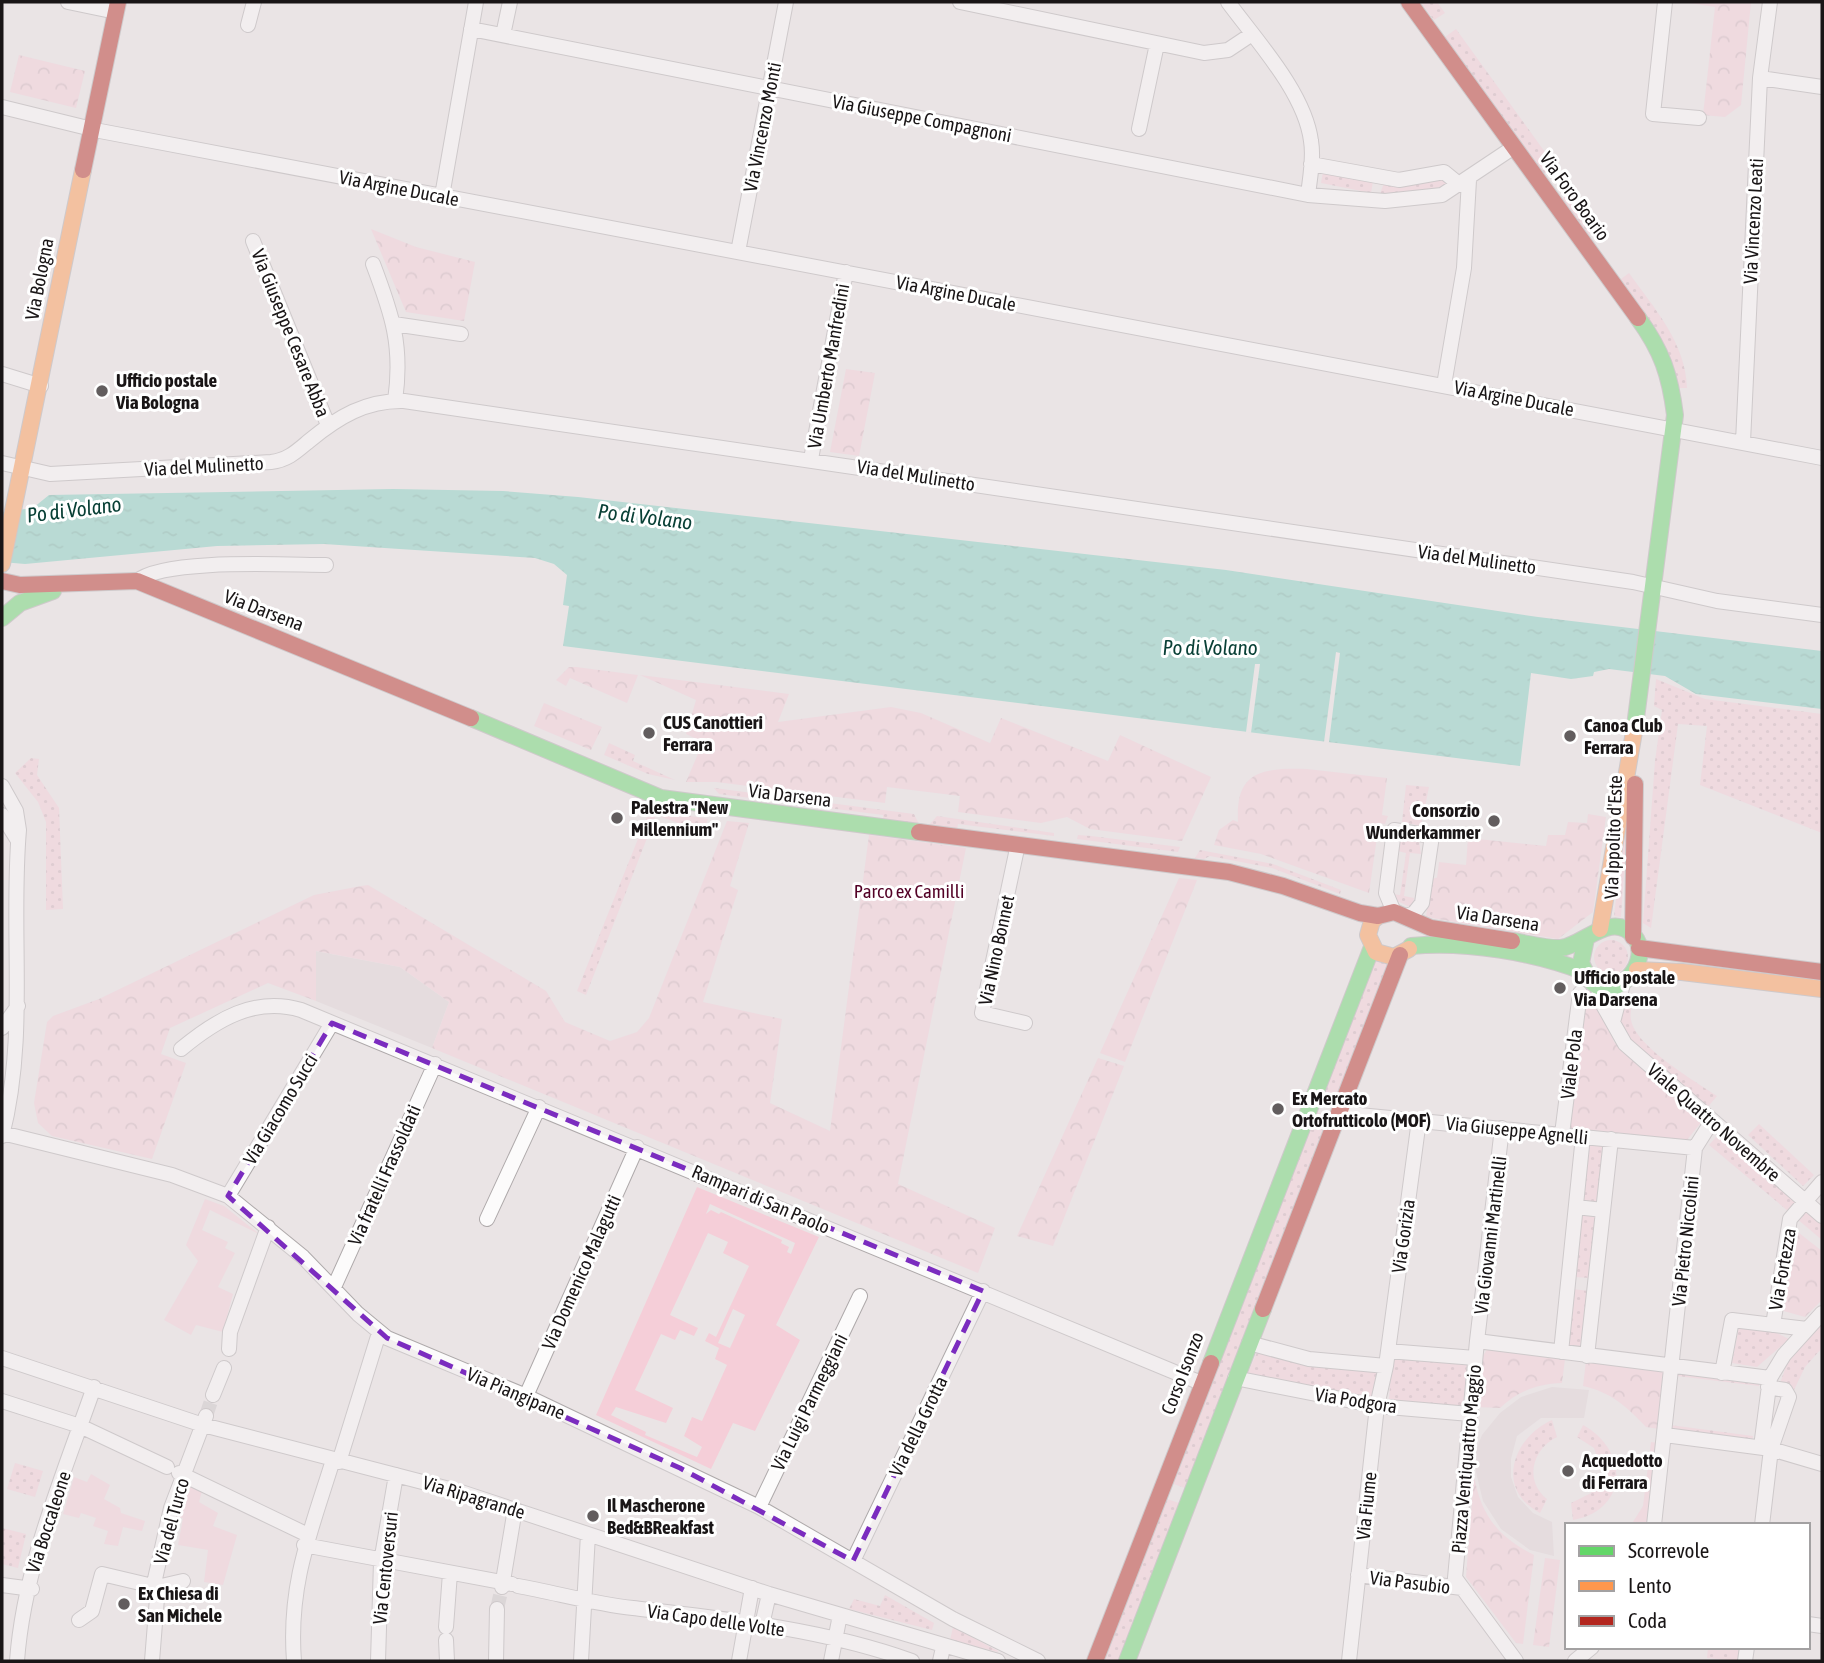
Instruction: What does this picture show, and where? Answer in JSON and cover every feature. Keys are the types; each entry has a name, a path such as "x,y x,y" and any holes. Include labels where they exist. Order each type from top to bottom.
{"street":[{"path":"68,2 117,7"},
{"path":"248,25 254,2"},
{"path":"442,196 476,2"},
{"path":"503,35 510,2"},
{"name":"Via Vincenzo Monti","path":"738,252 786,2"},
{"path":"960,2 1212,54 1234,47 1252,34"},
{"path":"1228,2 1252,34 1303,114 1311,139 1308,195"},
{"name":"Via Foro Boario","path":"1409,2 1659,349 1672,384 1674,428"},
{"path":"1665,2 1653,114 1699,118"},
{"name":"Via Vincenzo Leati","path":"1743,442 1760,78 1770,2"},
{"name":"Via Bologna","path":"2,564 41,386 90,129 117,7"},
{"name":"Via Giuseppe Compagnoni","path":"471,29 1308,195 1374,201 1432,197 1464,182 1514,147"},
{"path":"1139,129 1157,44"},
{"path":"1760,78 1822,87"},
{"name":"Via Argine Ducale","path":"2,107 90,129 1822,458"},
{"path":"1311,164 1406,180 1444,172 1464,182 1464,268 1444,385"},
{"path":"1374,201 1378,177"},
{"name":"Via Giuseppe Cesare Abba","path":"253,241 328,425"},
{"path":"373,264 394,324 400,357 395,401"},
{"name":"Via Umberto Manfredini","path":"811,459 846,272"},
{"path":"394,324 461,334"},
{"path":"2,374 41,386"},
{"name":"Via del Mulinetto","path":"2,463 50,474 271,462 294,454 328,425 360,408 395,401 811,459 1653,586 1717,601 1822,615"},
{"path":"1638,710 1674,428"},
{"name":"Via Darsena","path":"137,581 153,572 199,567 326,565"},
{"name":"Via Darsena","path":"2,581 20,584 137,581 351,667 652,796 1238,873 1347,909 1392,915 1431,928 1556,948 1569,947 1600,929"},
{"name":"Via Darsena","path":"2,618 33,597 97,582"},
{"name":"Via Ippolito d'Este","path":"1600,929 1638,710"},
{"name":"Via Ippolito d'Este","path":"1636,942 1638,710"},
{"path":"2,786 19,820 18,1005 14,1066 2,1134"},
{"path":"2,815 18,840"},
{"path":"1128,1661 1189,1497 1239,1379 1250,1343 1339,1112 1413,930 1392,915 1386,893 1394,830 1432,836 1422,903 1415,913 1392,915 1372,921 1370,941"},
{"name":"Via Nino Bonnet","path":"1018,845 982,1013 1025,1023"},
{"path":"1347,909 1370,941"},
{"path":"1600,929 1620,928 1636,942 1822,972"},
{"path":"1586,939 1581,954 1590,977"},
{"name":"Via Darsena","path":"1370,941 1381,955 1458,947 1563,964 1611,986 1623,984"},
{"name":"Corso Isonzo","path":"1095,1661 1312,1101 1370,941"},
{"path":"1613,1022 1623,984 1637,970 1636,942"},
{"path":"1637,970 1682,972 1822,989"},
{"name":"Viale Quattro Novembre","path":"1590,977 1619,1036 1633,1052 1822,1216"},
{"name":"Viale Pola","path":"1562,1134 1580,993"},
{"path":"2,1028 18,1005"},
{"name":"Rampari di San Paolo","path":"181,1049 205,1030 254,1006 283,1005 435,1064 983,1291 998,1293 1202,1380"},
{"name":"Via Giacomo Succi","path":"228,1196 332,1023"},
{"name":"Via fratelli Frassoldati","path":"334,1287 435,1064"},
{"path":"1312,1101 1339,1112"},
{"path":"487,1219 539,1107"},
{"name":"Via Giuseppe Agnelli","path":"1339,1112 1695,1148"},
{"name":"Via Gorizia","path":"1387,1359 1419,1120"},
{"name":"Via Pietro Niccolini","path":"1672,1366 1695,1148 1712,1121"},
{"name":"Via Giovanni Martinelli","path":"1477,1341 1502,1128"},
{"name":"Via Piangipane","path":"2,1134 172,1175 228,1196 268,1227 334,1287 379,1333 526,1396 759,1507 953,1619 1038,1661"},
{"path":"1561,1352 1583,1136"},
{"path":"1587,1356 1611,1139"},
{"name":"Via Domenico Malagutti","path":"526,1396 637,1147"},
{"name":"Via Fortezza","path":"1773,1325 1790,1219 1822,1182"},
{"path":"1576,1207 1603,1210"},
{"path":"229,1349 230,1332 268,1227"},
{"path":"1568,1283 1595,1286"},
{"name":"Via della Grotta","path":"853,1561 983,1291"},
{"name":"Via Luigi Parmeggiani","path":"759,1507 860,1296"},
{"name":"Via Fortezza","path":"1762,1523 1769,1383 1784,1355 1822,1313"},
{"name":"Via Fortezza","path":"1722,1373 1732,1320 1807,1329"},
{"path":"293,1661 293,1617 306,1540 379,1333"},
{"name":"Piazza Ventiquattro Maggio","path":"1516,1661 1455,1578 1477,1341 1722,1373 1769,1383"},
{"name":"Via Podgora","path":"1250,1343 1309,1359 1475,1358"},
{"name":"Via Ripagrande","path":"2,1358 336,1461 515,1509 840,1615 942,1652 998,1661"},
{"name":"Via Fiume","path":"1349,1661 1377,1406 1387,1359"},
{"path":"1654,1523 1672,1366"},
{"path":"213,1395 224,1368"},
{"name":"Via Podgora","path":"1239,1379 1377,1406 1470,1414"},
{"name":"Via Fortezza","path":"1766,1448 1789,1394 1769,1383"},
{"name":"Via Boccaleone","path":"17,1657 29,1588 94,1387"},
{"name":"Via Capo delle Volte","path":"2,1401 80,1426 176,1471 306,1540 381,1562 450,1573 584,1601 747,1621 885,1651 912,1661"},
{"name":"Via del Turco","path":"152,1661 158,1567 176,1471 204,1420"},
{"path":"1665,1435 1766,1448 1822,1464"},
{"name":"Via Centoversuri","path":"378,1661 381,1562 396,1475"},
{"path":"1162,1486 1189,1497"},
{"path":"508,1585 515,1509"},
{"path":"581,1661 588,1534"},
{"path":"447,1661 450,1573"},
{"path":"79,1620 90,1613 92,1595 102,1574 157,1587 183,1581"},
{"name":"Via Pasubio","path":"1358,1575 1462,1588"},
{"path":"2,1585 29,1588"},
{"path":"739,1661 752,1588"},
{"path":"762,1625 769,1594"},
{"path":"496,1661 497,1609"},
{"path":"831,1661 840,1615"},
{"path":"1576,1661 1590,1649"},
{"path":"2,1653 17,1657"}],"highlighted area":[{"path":"332,1023 983,1291 853,1561 680,1468 387,1338 228,1196"}],"shaded area":[{"path":"315,951 400,967 449,1002 432,1048 316,1001"},
{"path":"1552,1387 1589,1390 1584,1418 1541,1418 1517,1436 1511,1459 1511,1477 1518,1497 1533,1513 1552,1522 1554,1556 1530,1550 1501,1529 1483,1501 1476,1472 1476,1450 1482,1435 1500,1413 1521,1397"}],"green space":[{"path":"1420,2 1437,2 1445,13 1434,20"},
{"path":"1683,2 1751,2 1741,105 1725,117 1703,115 1715,7"},
{"path":"1456,29 1555,166 1544,174 1445,37"},
{"path":"19,55 85,71 76,108 10,92"},
{"path":"1323,172 1373,181 1371,193 1321,183"},
{"path":"1442,176 1450,182 1434,189 1380,194 1384,183"},
{"path":"1571,193 1597,229 1589,235 1562,199"},
{"path":"371,229 416,247 475,262 464,321 406,312"},
{"path":"1629,273 1675,341 1681,356 1687,388 1676,388 1617,282"},
{"path":"846,369 875,373 859,456 830,452"},
{"path":"569,667 638,675 627,703 570,678 566,686 556,680"},
{"path":"640,675 789,694 778,722 891,707 921,713 990,743 1001,718 1108,761 1120,735 1211,777 1182,841 1090,829 1067,817 1041,823 958,812 960,796 887,787 885,803 716,782 686,782 703,742 686,734 696,700"},
{"path":"1656,679 1705,699 1822,714 1822,833 1700,785 1707,726 1678,724 1651,928 1643,923 1655,761 1662,710 1654,706"},
{"path":"544,703 602,727 591,750 534,726"},
{"path":"609,743 635,755 633,761 675,780 648,774 604,755"},
{"path":"31,758 39,759 37,775 59,808 63,909 46,910 46,822 38,802 15,773"},
{"path":"1632,760 1621,917 1614,916"},
{"path":"1307,769 1387,778 1382,815 1388,816 1385,824 1379,823 1369,893 1261,854 1214,845 1219,830 1233,820 1238,822 1238,805 1247,782 1265,772"},
{"path":"1406,785 1429,787 1421,826 1402,822"},
{"path":"714,788 914,814 919,824 883,819 883,815 719,794"},
{"path":"650,809 708,819 703,832 656,815 586,995 577,991"},
{"path":"1588,814 1606,817 1593,912 1558,939 1432,918 1439,862 1466,865 1468,838 1546,846 1548,835 1565,835 1568,822 1587,823"},
{"path":"937,816 1054,833 1054,836 958,824 957,829 929,825"},
{"name":"Parco ex Camilli","path":"727,821 749,823 730,886 738,890 703,1002 782,1019 770,1103 830,1131 869,835 966,848 898,1184 995,1228 978,1273 432,1048 449,1002 400,967 316,951 316,1001 268,983 170,1028 161,1054 186,1063 152,1159 52,1136 38,1123 34,1103 47,1022 53,1016 99,999 314,895 361,886 368,885 546,991 565,1022 610,1041 637,1032 649,1018"},
{"path":"1078,835 1180,847 1178,852 1077,839"},
{"path":"1403,839 1419,841 1421,854 1410,853 1404,896 1414,898 1412,908 1391,898 1392,894 1400,895 1406,853 1398,851 1399,843"},
{"path":"1200,850 1273,864 1341,890 1340,894 1272,868 1210,856 1204,859 1195,858"},
{"path":"1439,877 1432,918 1426,916 1432,879"},
{"path":"1179,878 1197,880 1125,1062 1100,1053"},
{"path":"1611,940 1623,945 1628,957 1623,969 1611,974 1599,969 1594,957 1599,945"},
{"path":"1375,957 1392,964 1337,1106 1320,1099"},
{"path":"1583,983 1595,990 1614,1042 1703,1120 1687,1140 1564,1129"},
{"path":"1632,1004 1631,1020 1643,1041 1668,1063 1717,1096 1707,1108 1631,1042 1619,1024 1620,1007"},
{"path":"1098,1058 1124,1066 1053,1246 1017,1236"},
{"path":"1311,1110 1330,1117 1185,1488 1168,1482"},
{"path":"1759,1124 1814,1175 1803,1186 1748,1135"},
{"path":"1718,1135 1796,1201 1788,1211 1709,1145"},
{"path":"1588,1141 1604,1143 1596,1203 1581,1201"},
{"path":"697,1187 819,1237 776,1325 800,1340 755,1431 733,1423 711,1469 596,1415","holes":["710,1204 795,1243 791,1254 787,1252 789,1247 781,1243 782,1240 721,1212 719,1214 711,1210 706,1214","708,1233 728,1242 723,1253 749,1266 716,1337 709,1333 705,1341 719,1348 715,1359 727,1365 702,1421 692,1417 684,1436 702,1447 697,1457 645,1435 646,1432 611,1415 616,1407 666,1423 673,1408 635,1390 661,1334 675,1340 680,1330 694,1336 698,1328 670,1315","733,1309 745,1315 730,1348 718,1343"]},
{"path":"205,1199 224,1206 259,1234 210,1210 202,1230 228,1242 225,1248 235,1253 218,1287 233,1294 223,1332 196,1325 191,1335 164,1320 198,1261 186,1245"},
{"path":"1804,1209 1822,1224 1822,1240 1796,1218"},
{"path":"1580,1212 1596,1214 1590,1278 1575,1277"},
{"path":"1794,1229 1822,1251 1822,1300 1805,1317 1780,1310"},
{"path":"1573,1289 1589,1291 1583,1347 1566,1346"},
{"path":"1822,1320 1822,1348 1805,1367 1794,1390 1779,1386 1790,1355"},
{"path":"1739,1327 1773,1331 1789,1339 1757,1367 1732,1363"},
{"path":"1488,1348 1565,1359 1562,1383 1528,1389 1500,1408 1475,1407 1480,1360"},
{"path":"1258,1350 1377,1370 1374,1400 1247,1375"},
{"path":"1392,1358 1467,1365 1463,1406 1389,1400"},
{"path":"1586,1361 1666,1372 1659,1429 1646,1427 1618,1401 1583,1386"},
{"path":"1677,1369 1760,1380 1759,1386 1677,1376"},
{"path":"1552,1420 1557,1437 1542,1449 1534,1466 1535,1483 1547,1499 1540,1513 1526,1503 1517,1491 1513,1478 1514,1465 1527,1439 1538,1428"},
{"path":"1583,1425 1609,1449 1615,1463 1616,1478 1613,1492 1605,1504 1591,1514 1573,1520 1571,1503 1591,1493 1602,1472 1594,1448 1577,1437"},
{"path":"1670,1425 1753,1436 1752,1442 1670,1432"},
{"path":"1651,1442 1658,1443 1647,1523 1632,1523 1643,1506"},
{"path":"15,1463 43,1471 35,1497 7,1489"},
{"path":"91,1474 110,1485 104,1499 120,1508 121,1513 145,1521 142,1531 123,1527 118,1546 104,1544 108,1531 93,1526 96,1518 81,1513 79,1518 63,1514 74,1477 87,1482"},
{"path":"1474,1476 1481,1502 1493,1523 1510,1541 1534,1555 1523,1644 1516,1643 1466,1577"},
{"path":"183,1482 202,1491 199,1502 218,1513 213,1526 237,1535 223,1585 204,1582 208,1550 178,1545 183,1518 174,1516"},
{"path":"1161,1497 1179,1503 1123,1661 1105,1661 1105,1652"},
{"path":"2,1528 26,1534 18,1568 2,1564"},
{"path":"1545,1558 1560,1560 1549,1647 1533,1645"},
{"path":"885,1595 934,1623 932,1630 849,1609 854,1599 880,1606"},
{"path":"953,1627 998,1651 998,1652 950,1640"},
{"path":"1708,1649 1739,1649 1738,1661 1707,1658"}],"water":[{"name":"Po di Volano","path":"393,489 503,491 578,497 1226,570 1538,617 1822,651 1822,709 1696,694 1665,676 1609,669 1594,672 1593,676 1571,679 1531,673 1520,766 563,646 569,606 563,605 567,575 554,564 535,558 324,544 217,546 25,564 2,562 2,512 33,508 49,495"}],"pier":[{"path":"1336,652 1340,653 1329,742 1324,742"},
{"path":"1255,664 1260,664 1251,733 1246,732"}],"tunnel":[{"path":"206,1416 213,1395"},
{"path":"497,1609 502,1587"}],"traffic: fast":[{"path":"1635,726 1675,415 1664,364 1638,318"},
{"path":"2,618 20,603 53,591"},
{"path":"471,718 661,798 919,832"},
{"path":"1512,941 1561,948 1598,931 1617,926 1634,936 1639,946 1636,967 1630,976 1612,987 1602,987 1592,982 1581,963 1586,939"},
{"path":"1411,946 1454,945 1499,950 1544,959 1585,972"},
{"path":"1211,1363 1372,947"},
{"path":"1127,1661 1263,1309"}],"traffic: slow":[{"path":"2,564 83,170"},
{"path":"1600,929 1635,726"},
{"path":"1378,916 1372,921 1368,935 1376,952 1394,957 1409,949"},
{"path":"1637,970 1682,972 1822,989"}],"traffic: jam":[{"path":"83,170 118,2"},
{"path":"1409,2 1638,318"},
{"path":"2,581 20,585 137,581 471,718"},
{"path":"1633,937 1635,784"},
{"path":"919,832 1229,872 1283,886 1360,913 1378,916 1394,912 1431,928 1512,941"},
{"path":"1639,948 1822,972"},
{"path":"1263,1309 1400,955"},
{"path":"1095,1661 1211,1363"}],"place":[{"name":"Ufficio postale Via Bologna","path":"102,391"},
{"name":"CUS Canottieri Ferrara","path":"649,733"},
{"name":"Canoa Club Ferrara","path":"1570,736"},
{"name":"Palestra \"New Millennium\"","path":"617,818"},
{"name":"Consorzio Wunderkammer","path":"1494,821"},
{"name":"Ufficio postale Via Darsena","path":"1560,988"},
{"name":"Ex Mercato Ortofrutticolo (MOF)","path":"1278,1109"},
{"name":"Acquedotto di Ferrara","path":"1568,1471"},
{"name":"Il Mascherone Bed&BReakfast","path":"593,1516"},
{"name":"Ex Chiesa di San Michele","path":"124,1604"}]}
